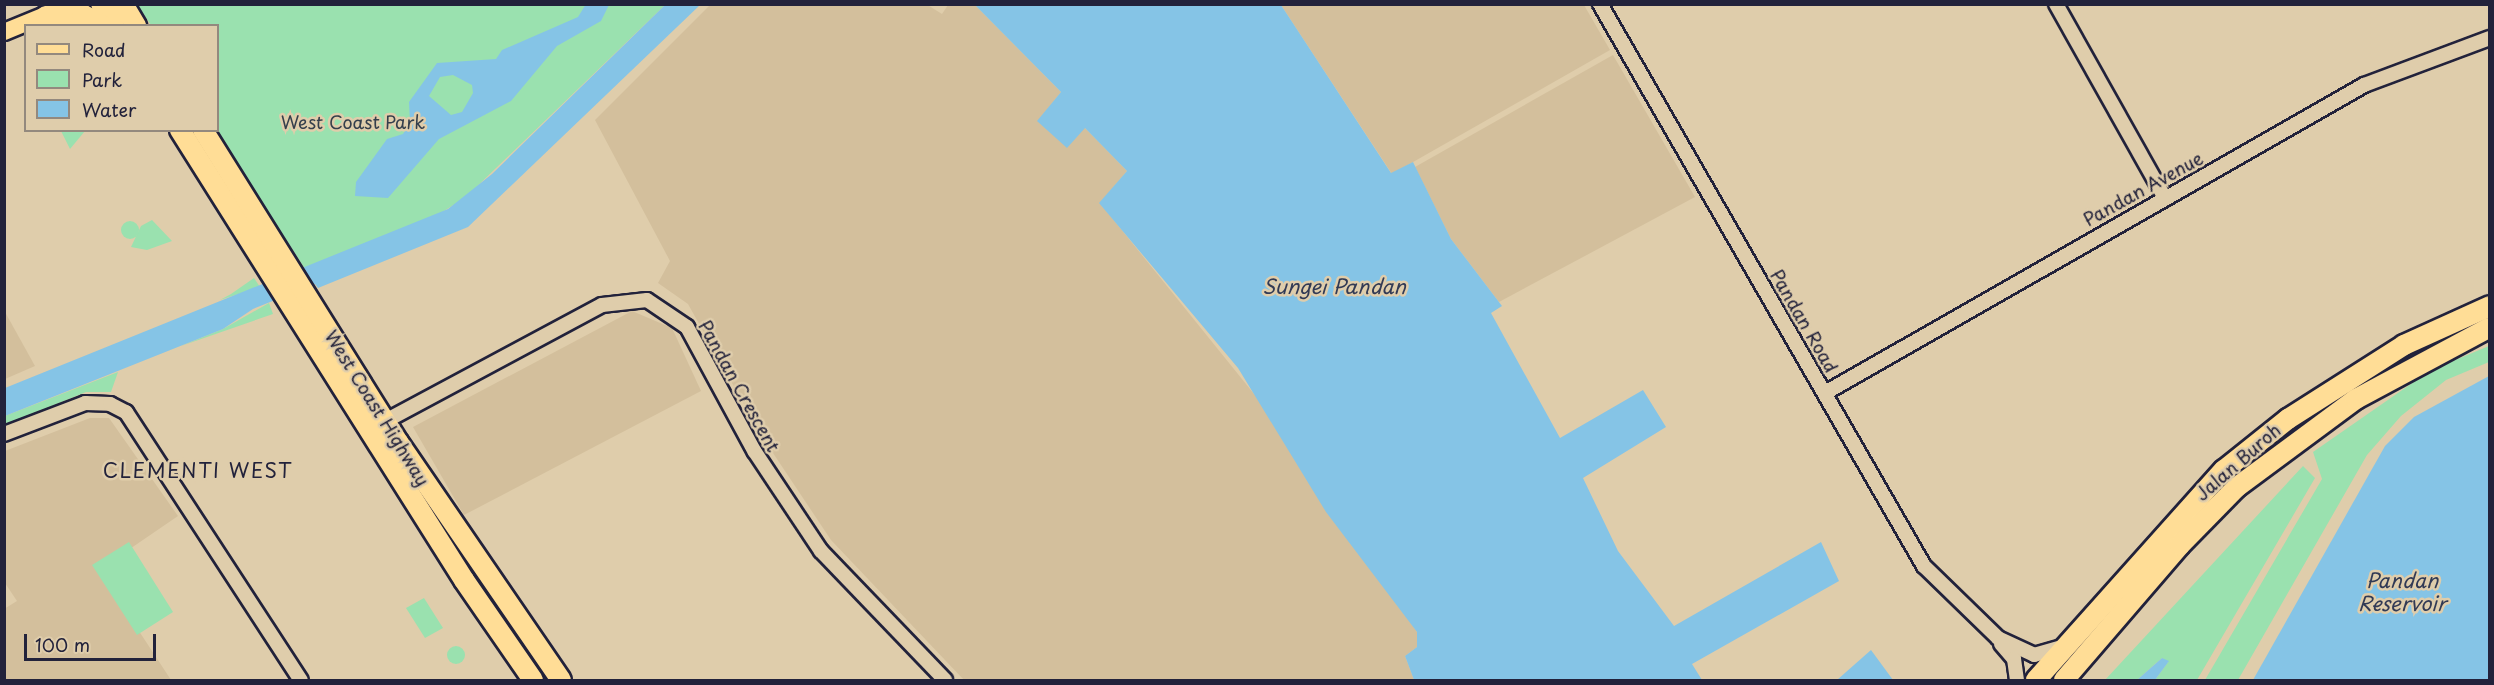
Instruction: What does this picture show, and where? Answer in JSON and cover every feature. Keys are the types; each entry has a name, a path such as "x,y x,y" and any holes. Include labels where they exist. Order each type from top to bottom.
{"highway":[{"path":"101,4 113,24"},
{"path":"123,4 135,24"},
{"path":"46,8 82,14 100,24"},
{"name":"West Coast Highway","path":"181,132 281,274"},
{"name":"West Coast Highway","path":"203,132 281,274 377,425 533,681"},
{"name":"Jalan Buroh","path":"2036,681 2224,470 2288,419 2385,358 2486,310"},
{"name":"Jalan Buroh","path":"2064,681 2237,488 2356,399 2490,327"},
{"name":"West Coast Highway","path":"377,425 561,681"}],"main road":[{"path":"4,23 46,8 72,4"},
{"path":"4,33 46,8"}],"street":[{"name":"Pandan Road","path":"1600,4 1924,566 1998,638 2014,659 2017,681"},
{"path":"2056,4 2165,198"},
{"name":"Pandan Avenue","path":"1825,393 2364,85 2490,38"},
{"name":"Pandan Crescent","path":"377,425 602,305 625,299 654,303 687,327 755,452 821,550 945,681"},
{"path":"4,434 85,403 111,404 126,412 186,509"},
{"path":"4,441 74,414 107,411 122,420 186,509 301,681"},
{"name":"Pandan Road","path":"1998,638 2034,655 2066,645"}],"shaded area":[{"path":"926,4 942,14 948,5 975,5 1061,92 1038,121 1085,128 1127,171 1100,203 1283,430 1417,632 1417,647 1405,656 1414,680 964,680 831,540 761,435 688,304 658,283 670,261 595,120 710,5"},
{"path":"1281,5 1584,5 1610,50 1392,174"},
{"path":"1613,55 1695,197 1499,302 1451,239 1415,167"},
{"path":"632,311 672,328 701,391 464,515 413,427"},
{"path":"5,312 35,366 5,379 4,378"},
{"path":"90,418 109,418 178,516 99,570 171,680 5,680 4,609 17,601 5,583 5,451"}],"green space":[{"name":"West Coast Park","path":"137,5 665,5 466,197 436,216 305,269 217,132 219,132 219,24 150,24"},
{"path":"62,132 84,132 70,149"},
{"path":"152,220 172,241 147,250 131,247 141,226"},
{"path":"130,221 136,224 139,230 136,236 130,239 124,236 121,230 124,224"},
{"path":"254,278 260,287 220,300 231,294"},
{"path":"269,303 273,314 181,346 223,329"},
{"path":"2489,346 2489,362 2446,380 2401,416 2367,455 2238,680 2205,680 2322,479 2313,452 2431,370"},
{"path":"118,372 111,392 86,392 5,425 5,416"},
{"path":"2303,466 2315,478 2197,680 2155,680 2168,662 2162,658 2137,680 2105,680"},
{"path":"129,542 173,612 137,635 92,565"},
{"path":"424,598 443,628 425,638 406,608"},
{"path":"456,646 462,649 465,655 462,661 456,664 450,661 447,655 450,649"}],"water":[{"path":"586,4 609,5 601,21 557,46 511,101 439,139 388,198 355,196 356,182 387,139 403,134 410,123 409,102 437,63 496,59 502,50 578,17","holes":["453,75 472,85 473,93 462,112 451,115 429,96 440,77"]},
{"path":"665,5 700,5 468,227 318,288 315,284 253,309 223,329 5,416 5,388 448,209 492,174"},
{"name":"Sungei Pandan","path":"975,5 1281,5 1391,173 1413,162 1451,239 1502,306 1491,313 1560,438 1643,390 1666,427 1583,478 1618,551 1674,626 1821,542 1839,581 1692,664 1702,680 1414,680 1405,656 1417,647 1417,632 1326,512 1238,368 1099,203 1127,171 1085,128 1067,148 1037,121 1061,92"},
{"name":"Pandan Reservoir","path":"2489,376 2489,680 2253,680 2385,446 2414,417"},
{"path":"1871,650 1893,680 1837,680"},
{"path":"2162,658 2169,661 2155,680 2137,680"}],"district":[{"name":"CLEMENTI WEST","path":"198,470"}]}
